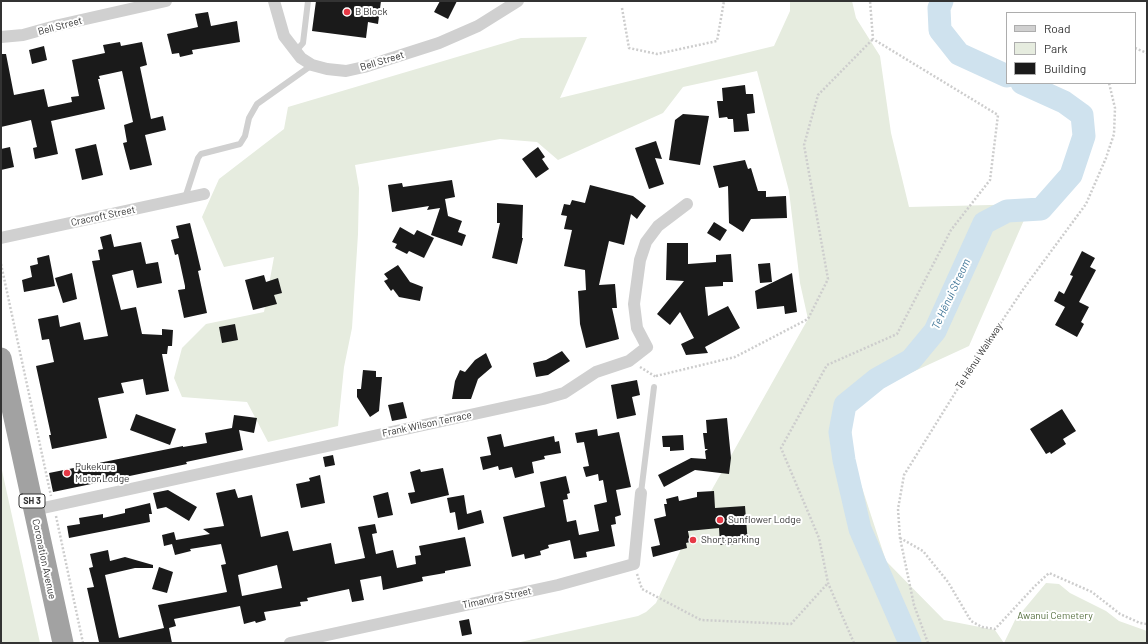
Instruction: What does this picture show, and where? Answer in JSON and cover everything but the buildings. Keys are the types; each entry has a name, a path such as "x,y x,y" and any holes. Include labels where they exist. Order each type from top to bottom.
{"highway":[{"name":"Coronation Avenue","path":"1,358 63,643"}],"street":[{"name":"Bell Street","path":"1,37 23,35 59,25 166,1"},
{"name":"Bell Street","path":"274,1 284,36 296,52 312,65 327,69 346,71 364,67 439,43 478,26 518,1"},
{"name":"Cracroft Street","path":"1,238 204,194"},
{"name":"Frank Wilson Terrace","path":"34,510 543,399 564,393 596,372 629,361 647,347 637,328 634,304 636,280 646,242 658,226 687,204"},
{"path":"634,564 641,493"},
{"name":"Timandra Street","path":"290,643 558,585 634,564"}],"lane":[{"path":"296,52 303,43 308,1"},
{"path":"185,198 198,158 201,154 240,144 245,136 249,118 257,104 312,65"},
{"path":"641,493 654,387"}],"path":[{"path":"622,8 629,48 657,54 717,41 724,1"},
{"path":"629,361 656,376 735,357 808,319 828,278 804,145 818,95 873,39 870,1"},
{"path":"854,643 828,583 819,538 782,448 827,365 897,334 951,230 990,180 998,115 873,39"},
{"path":"1136,48 1147,53"},
{"name":"Te Hēnui Walkway","path":"928,643 914,605 900,538 898,509 904,475 970,368 1024,288 1086,204 1106,158 1114,134 1115,108 1109,84"},
{"path":"1,264 52,498"},
{"path":"654,387 656,376"},
{"path":"55,512 83,643"},
{"path":"900,538 923,551 948,582 971,621 982,627 995,629 1049,573 1092,592 1120,614 1140,624 1147,624"},
{"path":"634,564 642,589 701,620 791,624 828,583"}],"green space":[{"path":"790,1 852,1 856,18 880,56 891,133 909,207 1031,204 969,346 867,393 853,411 850,451 886,561 944,620 995,630 1004,643 516,643 638,616 646,612 656,603 692,525 808,319 800,283 789,191 757,71 683,87 663,113 558,160 537,142 500,139 355,165 359,188 358,234 352,328 344,367 338,426 268,442 247,402 182,397 174,378 182,348 206,324 264,312 274,257 224,267 202,217 219,179 284,129 288,107 521,38 587,37 560,98 774,46 790,11"},
{"path":"1,466 40,643 1,643"},
{"name":"Awanui Cemetery","path":"1046,583 1059,584 1070,593 1106,611 1119,621 1147,631 1147,643 1004,643 1015,620"}],"waterway":[{"name":"Te Hēnui Stream","path":"942,1 939,8 940,30 959,54 1006,76"},
{"name":"Te Hēnui Stream","path":"910,643 860,529 844,460 840,432 845,405 877,379 911,360 935,331 984,223 1007,211 1041,209 1071,175 1084,136 1082,115 1064,102 1024,84"}],"place":[{"name":"B Block","path":"347,12"},
{"name":"Pukekura Motor Lodge","path":"67,473"},
{"name":"Sunflower Lodge","path":"720,520"},
{"name":"Short parking","path":"693,540"}]}
